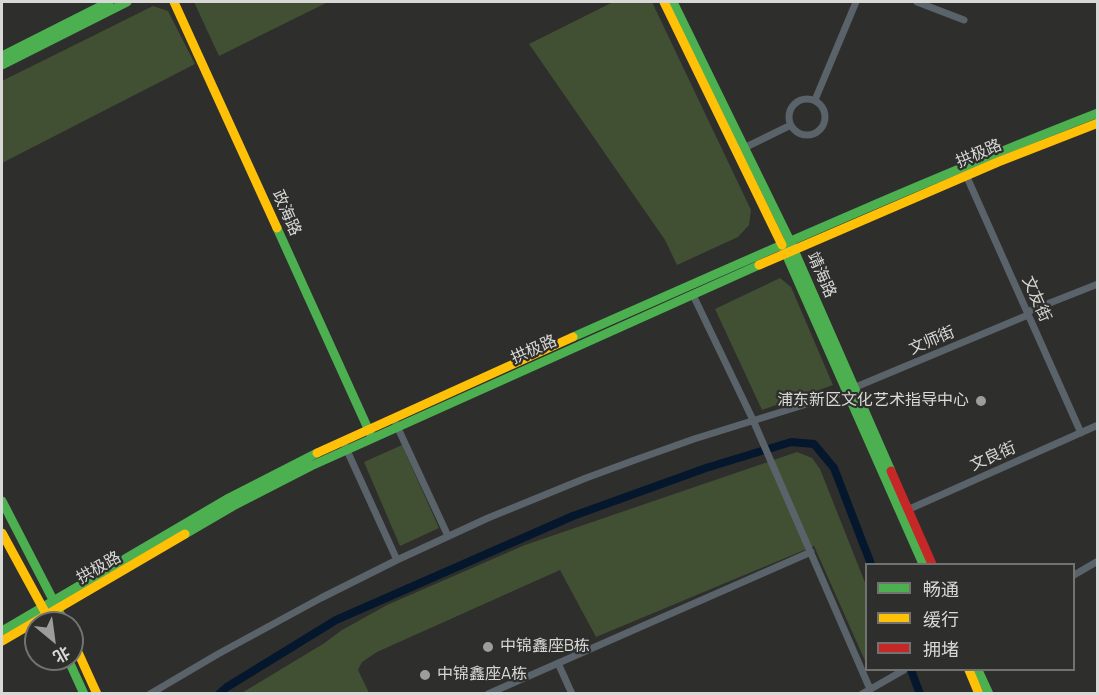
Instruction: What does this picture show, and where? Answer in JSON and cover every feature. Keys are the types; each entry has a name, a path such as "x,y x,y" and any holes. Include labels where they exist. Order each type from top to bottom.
{"main road":[{"path":"2,56 109,2"},
{"path":"2,65 127,2"},
{"name":"政海路","path":"174,2 370,434"},
{"name":"靖海路","path":"664,2 741,150 788,247 904,512 923,563"},
{"name":"靖海路","path":"674,2 741,150"},
{"name":"拱极路","path":"51,611 56,605 345,445 995,153 1098,113"},
{"name":"拱极路","path":"395,422 693,294 788,247 1098,123"},
{"path":"2,501 59,611"},
{"name":"靖海路","path":"904,512 931,563"},
{"path":"2,533 45,611"},
{"name":"拱极路","path":"2,631 24,623"},
{"name":"拱极路","path":"2,641 24,628"},
{"path":"84,664 98,693"},
{"path":"74,671 84,693"},
{"path":"970,671 979,693"},
{"path":"979,671 988,693"}],"street":[{"path":"815,100 856,2"},
{"path":"917,2 964,20"},
{"path":"801,99 815,100 821,105 825,115 820,130 805,135 795,131 789,116 792,106 801,99"},
{"path":"741,150 791,125"},
{"name":"文友街","path":"966,176 1081,433"},
{"name":"文师街","path":"150,693 268,626 448,536 586,478 674,446 850,390 1098,284"},
{"path":"693,294 753,420 870,689"},
{"path":"395,422 448,536"},
{"name":"文良街","path":"904,512 1098,425"},
{"path":"345,445 397,560"},
{"path":"488,693 811,552"},
{"path":"1075,574 1098,561"},
{"path":"558,663 572,693"},
{"path":"862,693 901,671"}],"green space":[{"path":"194,2 328,2 219,56"},
{"path":"613,2 652,2 751,210 749,225 738,237 677,265 665,240 529,44"},
{"path":"153,6 168,11 195,64 2,163 2,81"},
{"path":"780,278 791,287 833,385 762,410 715,309"},
{"path":"402,445 439,528 400,546 364,462"},
{"path":"797,452 812,458 820,469 865,582 865,661 814,546 596,637 560,570 377,652 362,662 358,670 369,693 240,694 342,630 387,605 525,545"}],"waterway":[{"path":"219,694 336,620 573,516 706,468 791,442 814,444 834,468 871,563"},
{"path":"911,671 920,694"}],"traffic: fast":[{"path":"2,56 109,2"},
{"path":"2,65 127,2"},
{"path":"673,2 790,241 891,471"},
{"path":"573,337 900,194 1098,113"},
{"path":"277,228 370,433"},
{"path":"782,245 923,563"},
{"path":"185,534 233,506 311,466 759,265"},
{"path":"2,631 229,498 317,453"},
{"path":"2,501 59,611"},
{"path":"73,671 84,694"},
{"path":"978,671 989,694"}],"traffic: slow":[{"path":"174,2 277,228"},
{"path":"664,2 782,245"},
{"path":"759,265 998,162 1098,123"},
{"path":"317,453 573,337"},
{"path":"2,533 44,611"},
{"path":"2,641 185,534"},
{"path":"84,665 97,694"},
{"path":"969,671 979,694"}],"traffic: jam":[{"path":"891,471 932,563"}],"place":[{"name":"浦东新区文化艺术指导中心","path":"981,401"},
{"name":"中锦鑫座B栋","path":"488,647"},
{"name":"中锦鑫座A栋","path":"425,675"}]}
